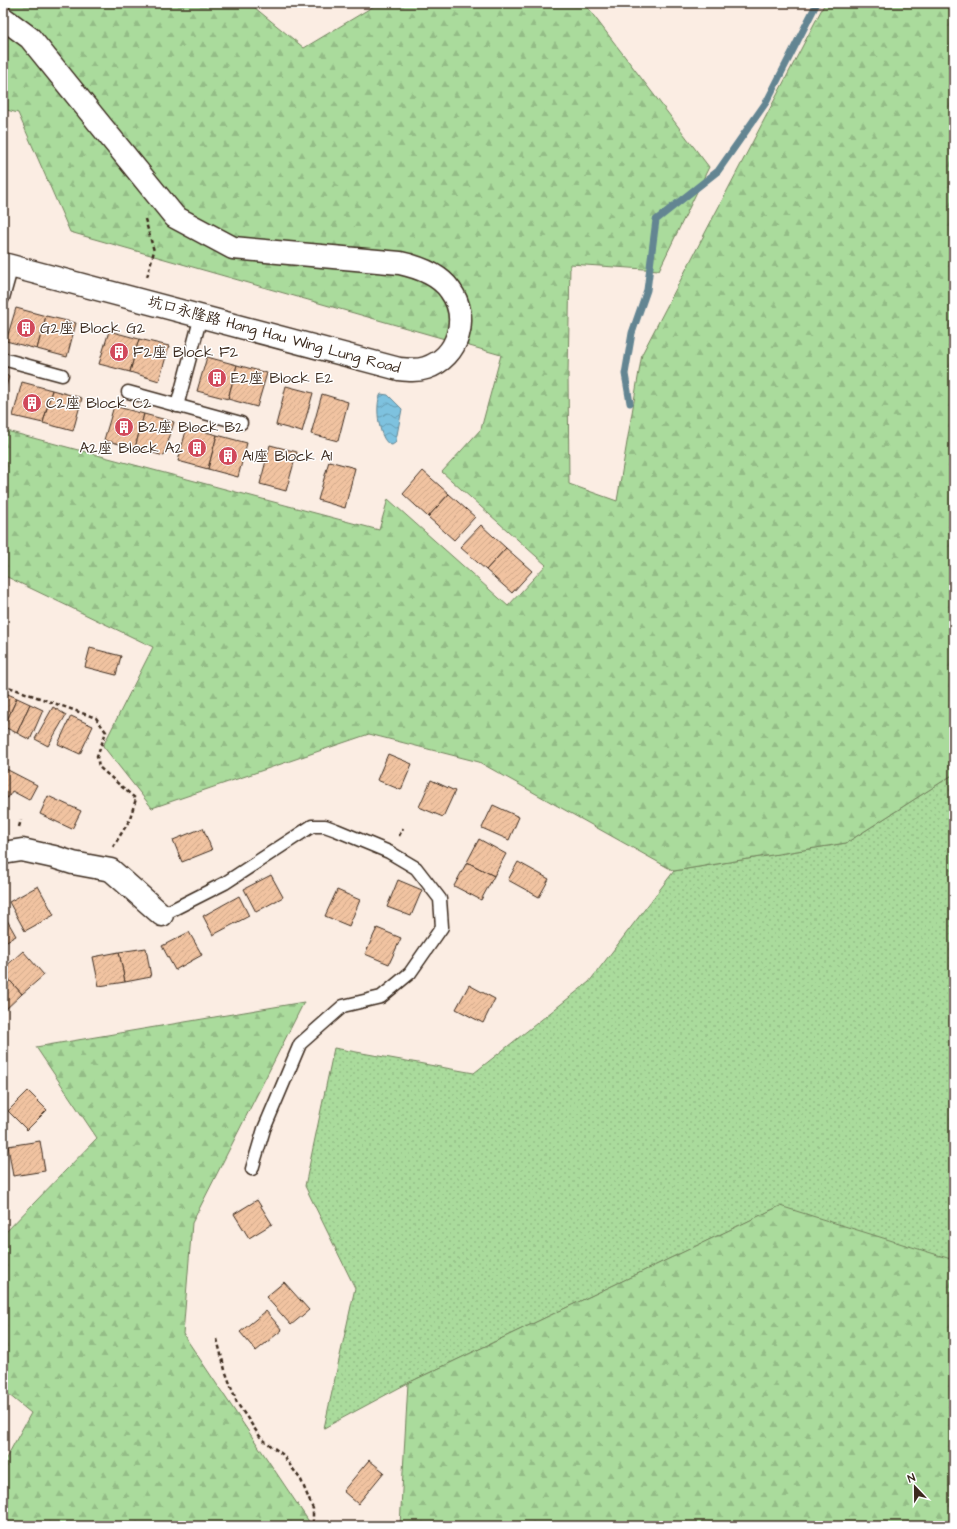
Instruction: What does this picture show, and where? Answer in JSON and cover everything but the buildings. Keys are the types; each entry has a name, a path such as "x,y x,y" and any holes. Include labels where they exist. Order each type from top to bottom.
{"street":[{"name":"坑口永隆路 Hang Hau Wing Lung Road","path":"3,18 30,38 175,217 233,248 400,263 414,266 439,279 450,289 457,300 460,313 460,328 456,341 449,352 439,362 426,368 412,370 399,369 7,265"},
{"path":"3,853 22,850 73,863 111,870 162,915"}],"lane":[{"path":"3,298 7,265"},
{"path":"177,406 202,316"},
{"path":"3,359 62,375"},
{"path":"128,392 241,423"},
{"path":"162,915 225,883 312,826 325,826 389,852 416,868 440,899 442,927 410,973 382,997 343,1006 300,1044 264,1129 252,1169"}],"path":[{"path":"140,300 154,251"},
{"path":"3,685 96,718 106,732 97,757 99,767 136,799 129,821 100,868"},
{"path":"217,1339 225,1370 237,1403 261,1438 282,1454 301,1480 313,1509 313,1526"}],"green space":[{"path":"3,3 249,3 304,48 379,3 584,3 709,167 659,270 570,264 568,374 569,484 617,501 642,354 825,3 954,3 954,774 846,843 674,871 479,762 369,734 152,808 103,746 153,647 3,575 3,430 379,530 388,499 508,606 546,565 442,472 481,429 501,355 70,232 18,113 3,109"},
{"path":"954,774 954,1261 774,1209 408,1383 324,1428 355,1288 305,1186 334,1048 474,1073 589,982 674,871 846,843"},
{"path":"304,1002 192,1223 183,1334 312,1526 13,1526 3,1520 3,1464 31,1413 3,1390 3,1235 97,1138 36,1047"},
{"path":"780,1206 954,1260 954,1526 400,1526 408,1383"}],"water":[{"path":"381,394 388,395 402,409 396,440 392,445 384,438 379,423 378,406"}],"waterway":[{"path":"630,403 625,374 632,333 647,290 656,220 718,171 767,101 817,3"}],"place":[{"name":"G2座 Block G2","path":"26,328"},
{"name":"F2座 Block F2","path":"119,352"},
{"name":"E2座 Block E2","path":"217,378"},
{"name":"C2座 Block C2","path":"32,403"},
{"name":"B2座 Block B2","path":"124,427"},
{"name":"A2座 Block A2","path":"197,448"},
{"name":"A1座 Block A1","path":"228,456"}]}
